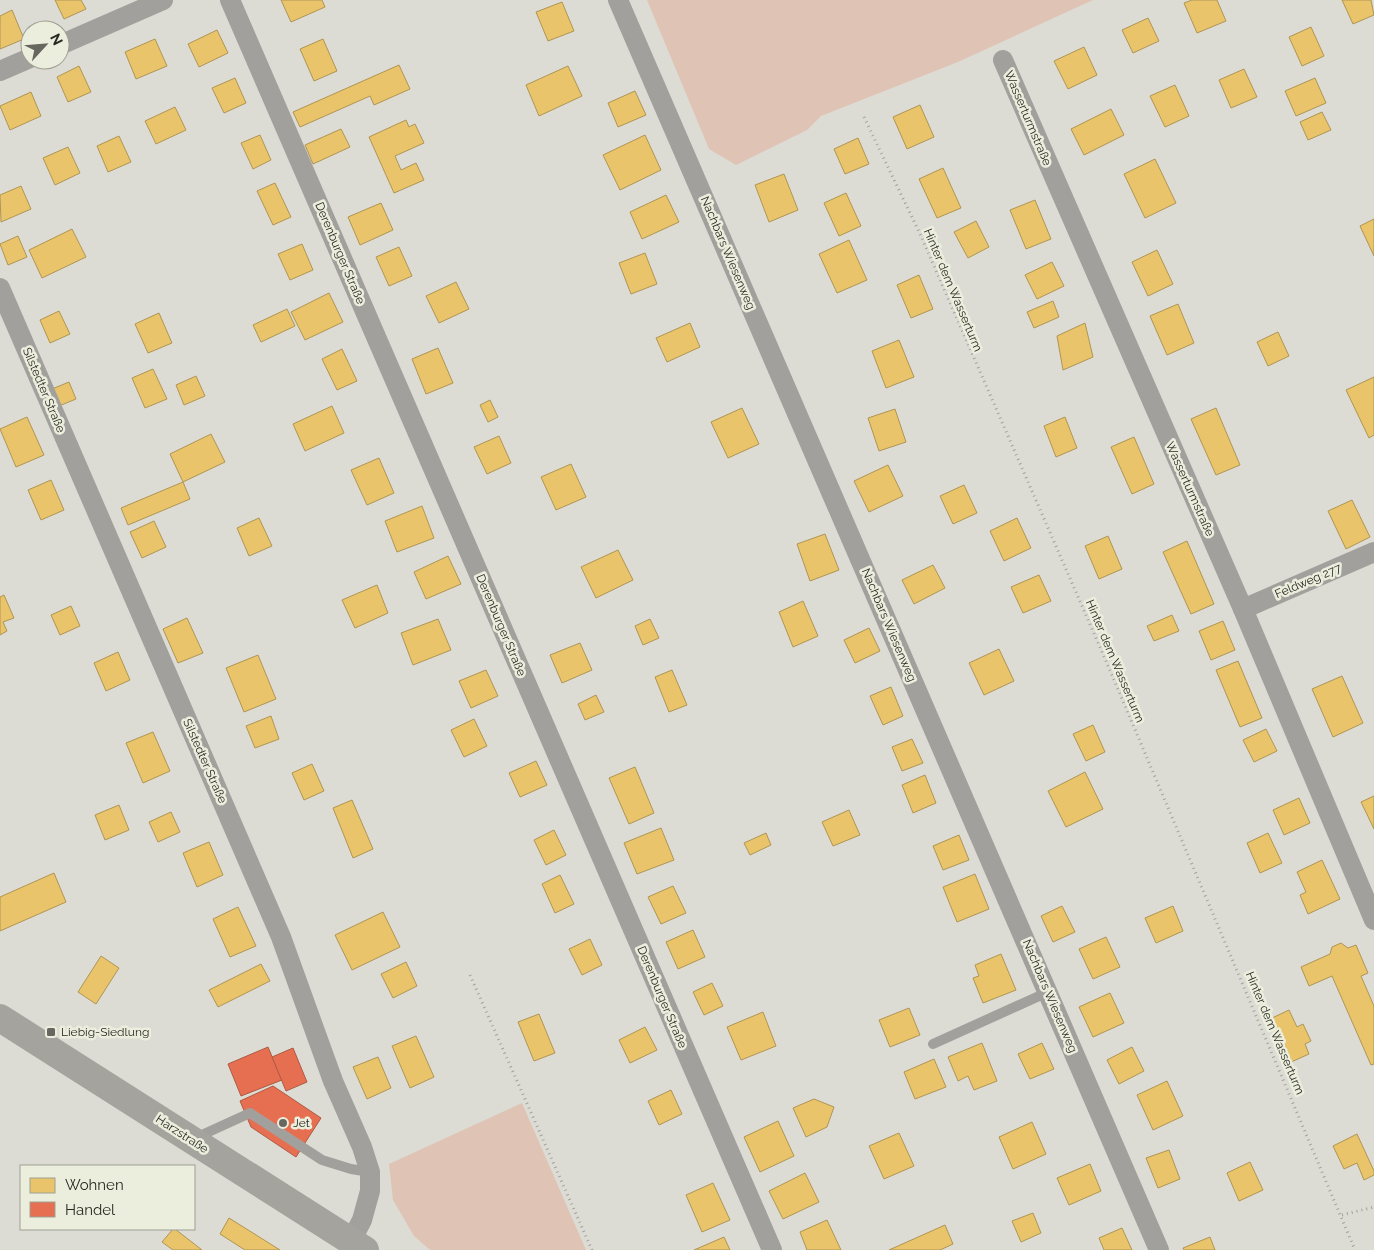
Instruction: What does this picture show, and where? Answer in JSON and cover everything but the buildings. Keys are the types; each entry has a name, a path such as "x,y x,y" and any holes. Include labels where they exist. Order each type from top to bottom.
{"main road":[{"name":"Harzstraße","path":"0,1018 358,1246"}],"street":[{"path":"70,41 163,0"},
{"name":"Derenburger Straße","path":"230,0 772,1250"},
{"name":"Nachbars Wiesenweg","path":"618,0 1159,1250"},
{"name":"Wasserturmstraße","path":"1003,60 1243,609 1374,920"},
{"path":"0,72 20,63"},
{"name":"Silstedter Straße","path":"0,288 277,928 333,1081 362,1147 370,1172 368,1204 362,1220 358,1246"},
{"name":"Feldweg 277","path":"1243,609 1374,552"}],"lane":[{"path":"933,1044 1048,992"},
{"path":"197,1144 204,1134 250,1113 322,1160 370,1172"}],"path":[{"name":"Hinter dem Wasserturm","path":"864,117 921,236 1109,668 1342,1215 1355,1250"},
{"path":"470,975 592,1250"},
{"path":"1342,1215 1374,1207"}],"shaded area":[{"path":"647,0 1093,0 958,62 821,116 807,130 736,165 709,149"},
{"path":"522,1103 586,1250 430,1250 414,1236 393,1200 389,1164"}],"place":[{"name":"Liebig-Siedlung","path":"51,1032"},
{"name":"Jet","path":"283,1123"}]}
